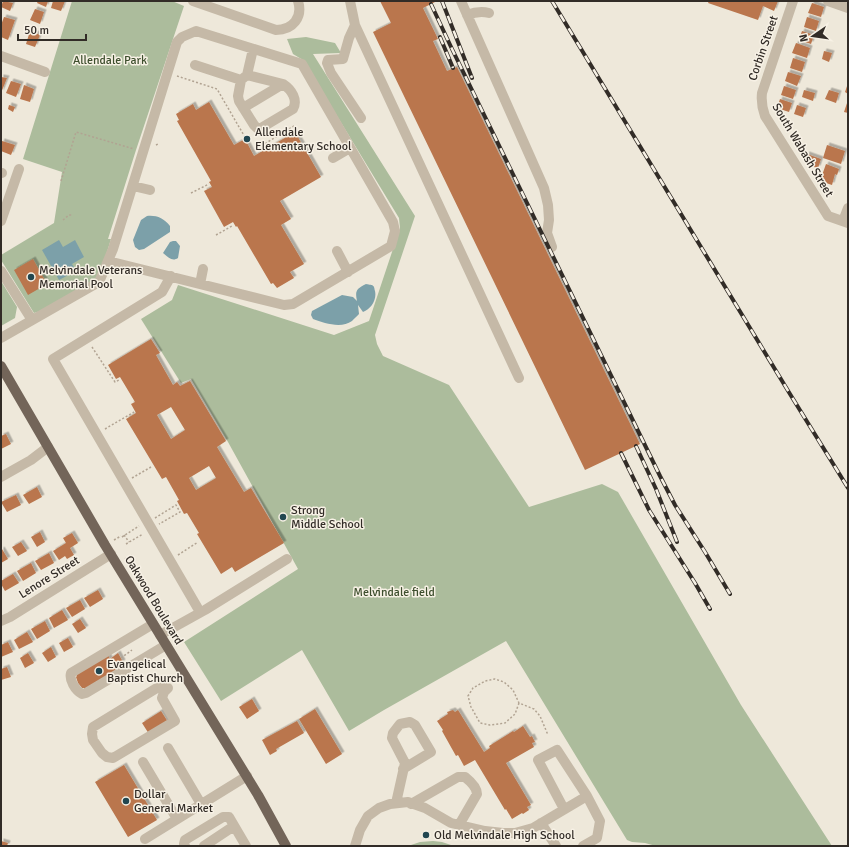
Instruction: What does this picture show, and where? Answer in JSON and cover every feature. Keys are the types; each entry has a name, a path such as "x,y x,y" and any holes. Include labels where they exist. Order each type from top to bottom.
{"main road":[{"name":"Oakwood Boulevard","path":"1,366 111,554 247,776 286,846"}],"street":[{"path":"193,1 276,30 290,27 295,22 300,10 298,1"},
{"path":"350,1 355,24 519,378"},
{"path":"461,1 544,188 548,205 549,220 547,233 552,246"},
{"name":"Corbin Street","path":"761,104 762,93 793,1"},
{"path":"828,1 848,8"},
{"path":"468,15 482,11 489,13"},
{"path":"355,24 349,38 344,59 328,60 327,63 331,73 361,118"},
{"path":"1,338 99,282 113,249 177,42 182,37 196,31 302,64 393,222 395,231 391,246 293,304 284,305 108,261"},
{"path":"195,65 244,78 283,84 287,87 295,99 293,109 261,128 257,128 254,125 239,101 238,96 244,78 253,49"},
{"path":"1,56 45,72"},
{"path":"243,108 283,84"},
{"name":"South Wabash Street","path":"761,104 765,116 828,216 846,222"},
{"path":"333,158 350,148"},
{"path":"1,221 18,169"},
{"path":"132,186 150,190"},
{"path":"846,222 848,208"},
{"path":"337,251 348,272"},
{"path":"200,284 203,269"},
{"path":"1,271 32,320"},
{"path":"171,276 162,292 53,360 200,612"},
{"path":"1,477 31,460 48,447"},
{"name":"Lenore Street","path":"1,621 10,617 111,554"},
{"path":"160,635 286,559"},
{"path":"153,624 71,673 71,679 77,691 84,694 166,645"},
{"path":"166,686 162,698 175,721 113,758 107,757 102,753 93,740 93,727 166,686"},
{"path":"396,803 403,769 405,763 392,738 400,724 410,722 415,725 431,752 403,769"},
{"path":"168,748 201,804"},
{"path":"564,810 538,760 557,750 587,796 600,821 597,838 583,846"},
{"path":"144,762 177,819"},
{"path":"145,839 247,776"},
{"path":"412,804 458,777 465,777 475,787 477,794 459,825"},
{"path":"355,846 360,830 368,816 379,808 390,804 408,802 425,808 451,823 485,831 509,833 533,828 587,796"},
{"path":"184,846 185,840 223,817 229,817 246,846"},
{"path":"542,823 556,846"},
{"path":"204,846 234,826"}],"path":[{"path":"61,181 76,132 136,150"},
{"path":"191,193 209,184"},
{"path":"63,220 69,215 72,215"},
{"path":"216,235 232,226"},
{"path":"87,350 92,346 115,382 119,380"},
{"path":"100,432 134,412"},
{"path":"129,480 151,467"},
{"path":"152,520 176,505 180,512 156,526"},
{"path":"114,540 140,526 145,533 126,544"},
{"path":"124,535 129,542"},
{"path":"174,557 198,542"},
{"path":"125,559 132,555"},
{"path":"121,658 132,650 130,647"},
{"path":"121,652 126,661"},
{"path":"519,703 515,714 505,723 490,725 480,723 471,707 468,696 473,688 485,681 495,679 504,682 513,690 519,703 534,709 540,716 548,735"}],"green space":[{"name":"Allendale Park","path":"72,1 172,1 184,6 108,239 111,239 99,278 96,278 44,310 34,313 1,260 1,255 54,223 62,172 23,159"},
{"name":"Melvindale field","path":"306,37 335,43 341,53 313,54 415,216 375,335 377,344 383,356 449,385 529,507 602,484 618,492 741,705 832,846 656,846 627,840 506,641 349,731 302,650 221,701 184,642 298,569 228,442 191,379 181,383 141,319 172,300 178,285 334,335 369,321 400,228 399,218 303,60 293,54 287,39"},
{"path":"1,281 17,307 15,318 1,326"},
{"path":"433,841 454,846 408,846 420,842"}],"water":[{"path":"147,216 154,216 165,221 170,226 170,232 144,249 139,250 135,247 133,240 141,220"},
{"path":"59,240 63,247 75,240 84,257 72,264 76,271 59,280 42,250"},
{"path":"176,241 180,246 178,258 176,259 170,258 163,253 170,242"},
{"path":"366,284 374,287 375,298 373,304 369,309 363,312 358,305 359,314 352,321 343,325 338,325 327,324 313,319 311,315 312,311 342,295 353,297 357,301 357,291 360,287"}],"building":[{"path":"3,1 13,3 10,11 1,7"},
{"path":"38,1 48,1 46,7 37,3"},
{"path":"53,1 65,1 61,11 51,8"},
{"path":"380,1 437,1 423,8 438,39 433,41 447,71 457,67 640,444 585,470 373,32 391,23"},
{"path":"709,1 778,1 774,11 763,6 758,20 708,3"},
{"path":"812,3 824,7 821,17 808,13"},
{"path":"35,9 44,12 40,24 30,20"},
{"path":"4,17 15,20 8,40 1,37 1,25"},
{"path":"807,17 819,21 816,31 804,27"},
{"path":"30,31 40,35 35,47 26,44"},
{"path":"802,31 814,35 811,44 799,40"},
{"path":"796,43 810,48 807,58 792,53"},
{"path":"824,51 832,53 829,62 822,59"},
{"path":"793,58 805,62 802,72 790,68"},
{"path":"788,72 801,76 797,86 785,81"},
{"path":"1,77 7,78 1,93"},
{"path":"11,81 21,84 16,97 6,93"},
{"path":"848,83 848,94 845,92"},
{"path":"24,85 34,89 30,102 20,99"},
{"path":"784,86 796,90 793,99 781,95"},
{"path":"804,90 815,93 813,101 802,97"},
{"path":"829,90 839,93 836,103 825,99"},
{"path":"780,99 792,103 789,112 777,108"},
{"path":"848,100 848,113 844,112"},
{"path":"209,102 234,145 245,139 254,156 295,132 321,177 280,201 291,219 281,225 304,264 290,272 294,278 277,288 273,283 271,284 237,226 236,227 233,222 224,227 204,191 212,187 209,182 211,181 177,121 179,120 176,114 193,104 196,110"},
{"path":"9,105 15,107 13,112 8,109"},
{"path":"797,105 806,108 803,117 794,114"},
{"path":"2,141 15,145 11,155 1,151"},
{"path":"827,145 845,151 841,164 823,158"},
{"path":"807,154 821,159 818,168 810,166 805,160"},
{"path":"826,164 839,169 837,175 835,174 832,185 820,181"},
{"name":"Melvindale Veterans Memorial Pool","path":"33,259 47,284 28,295 14,270"},
{"name":"Strong Middle School","path":"151,339 160,353 156,355 173,385 177,382 180,386 190,381 226,441 217,447 244,492 251,488 284,543 235,572 232,567 221,574 197,534 199,533 187,513 184,514 177,501 179,500 166,477 162,479 126,419 136,413 131,404 135,402 120,377 116,379 108,365","holes":["171,407 185,430 171,439 157,415","209,466 216,478 196,490 189,478"]},
{"path":"6,434 11,444 1,449 1,436"},
{"path":"37,487 42,497 29,504 23,495"},
{"path":"16,495 21,505 7,512 1,502"},
{"path":"40,532 45,542 37,547 31,537"},
{"path":"72,533 78,543 70,548 74,555 67,559 65,556 59,560 53,551 66,543 63,538"},
{"path":"21,542 27,551 18,556 12,547"},
{"path":"2,549 8,559 1,563 1,550"},
{"path":"49,553 54,563 41,570 35,561"},
{"path":"31,563 36,573 23,581 17,571"},
{"path":"13,574 19,583 5,591 1,581"},
{"path":"98,590 103,599 90,607 84,598"},
{"path":"80,600 85,609 72,617 66,608"},
{"path":"62,610 68,620 54,628 49,618"},
{"path":"80,619 86,628 78,633 72,624"},
{"path":"45,621 50,631 37,639 31,629"},
{"path":"27,632 33,642 19,649 14,640"},
{"path":"68,638 73,647 64,652 59,643"},
{"path":"8,642 13,652 1,657 1,645"},
{"path":"51,647 56,657 48,662 42,653"},
{"path":"28,653 34,663 25,668 20,658"},
{"name":"Evangelical Baptist Church","path":"118,653 123,662 115,667 117,670 85,690 82,688 78,683 75,673 108,655 110,659"},
{"path":"7,667 11,677 1,680 1,669"},
{"path":"252,699 259,711 247,719 239,707"},
{"path":"315,709 342,754 326,764 299,719"},
{"path":"453,710 455,712 458,710 484,752 490,748 489,746 523,726 530,737 532,736 535,742 532,743 534,747 506,763 531,805 527,807 529,810 512,819 475,760 464,766 458,755 456,756 437,721 448,714 447,712"},
{"path":"161,711 168,722 149,734 142,723"},
{"path":"297,721 304,733 276,749 277,751 270,755 262,740"},
{"name":"Dollar General Market","path":"124,765 157,820 128,837 95,782"},
{"path":"1,841 8,843 7,846 1,846"}],"railway":[{"path":"442,1 472,78"},
{"path":"552,1 848,488"},
{"path":"431,4 660,476 675,505 730,594"},
{"path":"440,37 453,68"},
{"path":"636,446 656,489 677,542"},
{"path":"621,453 649,510 710,609"}],"place":[{"name":"Allendale Elementary School","path":"247,139"},
{"name":"Melvindale Veterans Memorial Pool","path":"31,277"},
{"name":"Strong Middle School","path":"283,517"},
{"name":"Evangelical Baptist Church","path":"99,671"},
{"name":"Dollar General Market","path":"126,801"},
{"name":"Old Melvindale High School","path":"426,835"}]}
